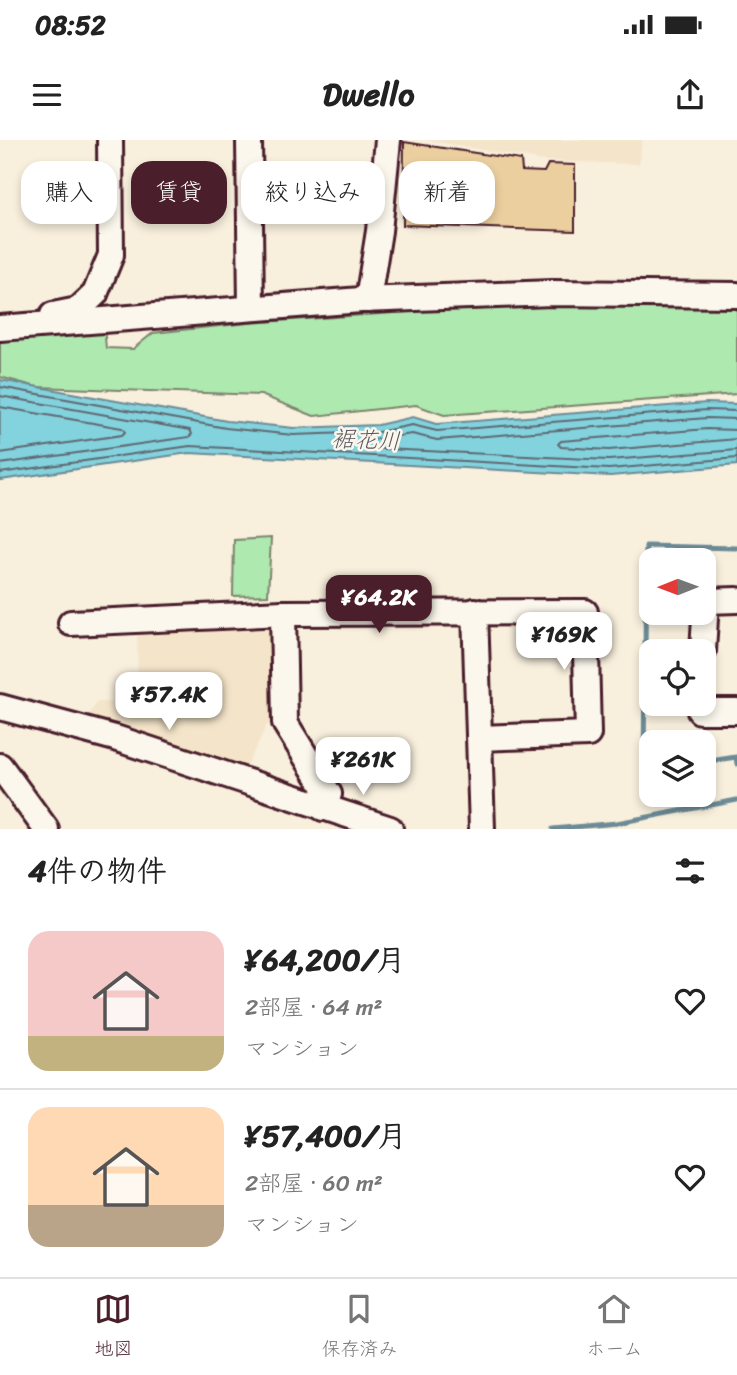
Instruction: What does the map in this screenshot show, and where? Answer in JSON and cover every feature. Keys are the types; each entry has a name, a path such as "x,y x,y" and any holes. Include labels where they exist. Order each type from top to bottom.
{"street":[{"path":"0,327 78,310 94,294 111,255 110,140"},
{"path":"249,140 251,307"},
{"path":"368,300 379,230 388,140"},
{"path":"0,327 115,321 251,307 368,300 552,293 737,295"},
{"path":"704,639 706,601 737,600"},
{"path":"475,611 482,829"},
{"path":"71,623 284,614 585,612 588,734 480,738"},
{"path":"284,614 285,723 328,793 323,807"},
{"path":"0,707 115,738 390,829"},
{"path":"716,711 737,711"},
{"path":"0,766 46,829"}],"shaded area":[{"path":"426,140 642,140 639,164 544,161"},
{"path":"282,621 283,724 267,725 244,771 89,715 97,702 138,701 137,623"}],"green space":[{"path":"553,302 737,306 737,394 444,415 416,405 314,416 261,395 37,387 0,377 0,334 104,327 106,348 133,349 153,333 248,323"},
{"path":"271,538 268,595 233,596 234,540"}],"water":[{"name":"裾花川","path":"0,380 227,421 294,428 378,425 413,417 436,424 707,403 737,404 737,465 610,476 189,453 0,480"}],"building":[{"path":"404,142 521,160 522,171 544,172 548,164 575,165 575,231 403,225 495,224 495,161 404,161"}],"waterway":[{"path":"644,730 646,546 737,548"},
{"path":"716,760 736,757 737,764"},
{"path":"553,829 617,823 737,800"}]}
